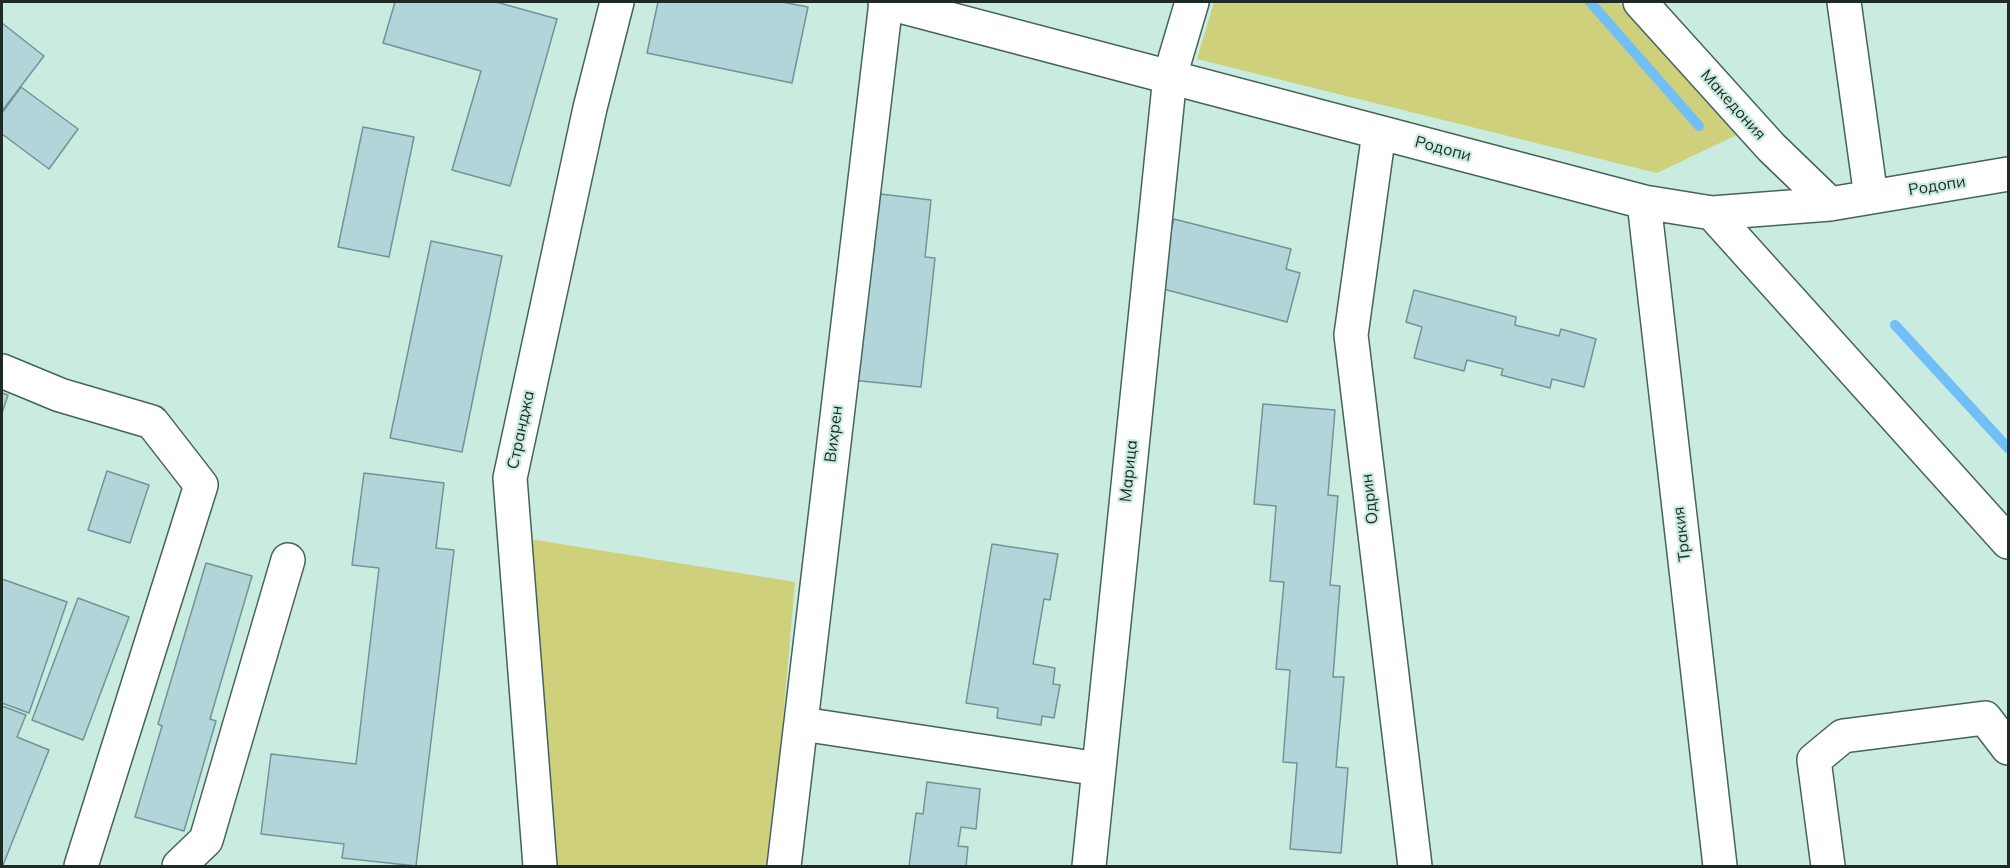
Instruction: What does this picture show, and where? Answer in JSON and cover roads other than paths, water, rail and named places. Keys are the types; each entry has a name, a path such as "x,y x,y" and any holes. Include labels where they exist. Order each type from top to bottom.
{"street":[{"name":"Странджа","path":"540,867 510,478 590,108 617,2"},
{"name":"Родопи","path":"885,2 1644,202 1712,213 1830,204 2008,174"},
{"name":"Вихрен","path":"784,867 885,2"},
{"name":"Марица","path":"1089,867 1170,76 1192,2"},
{"name":"Македония","path":"1640,2 1771,147 1830,204"},
{"path":"1844,2 1871,197"},
{"name":"Одрин","path":"1378,132 1351,335 1415,867"},
{"name":"Тракия","path":"1644,202 1720,867"},
{"path":"1712,213 2008,542"},
{"path":"2,371 60,395 152,422 201,485 81,867"},
{"path":"179,867 206,840 288,560"},
{"path":"1828,867 1814,760 1843,736 1985,718 2008,748"},
{"path":"802,724 1099,769"}],"waterway":[{"path":"1590,2 1699,126"},
{"path":"1895,325 2008,448"}]}
